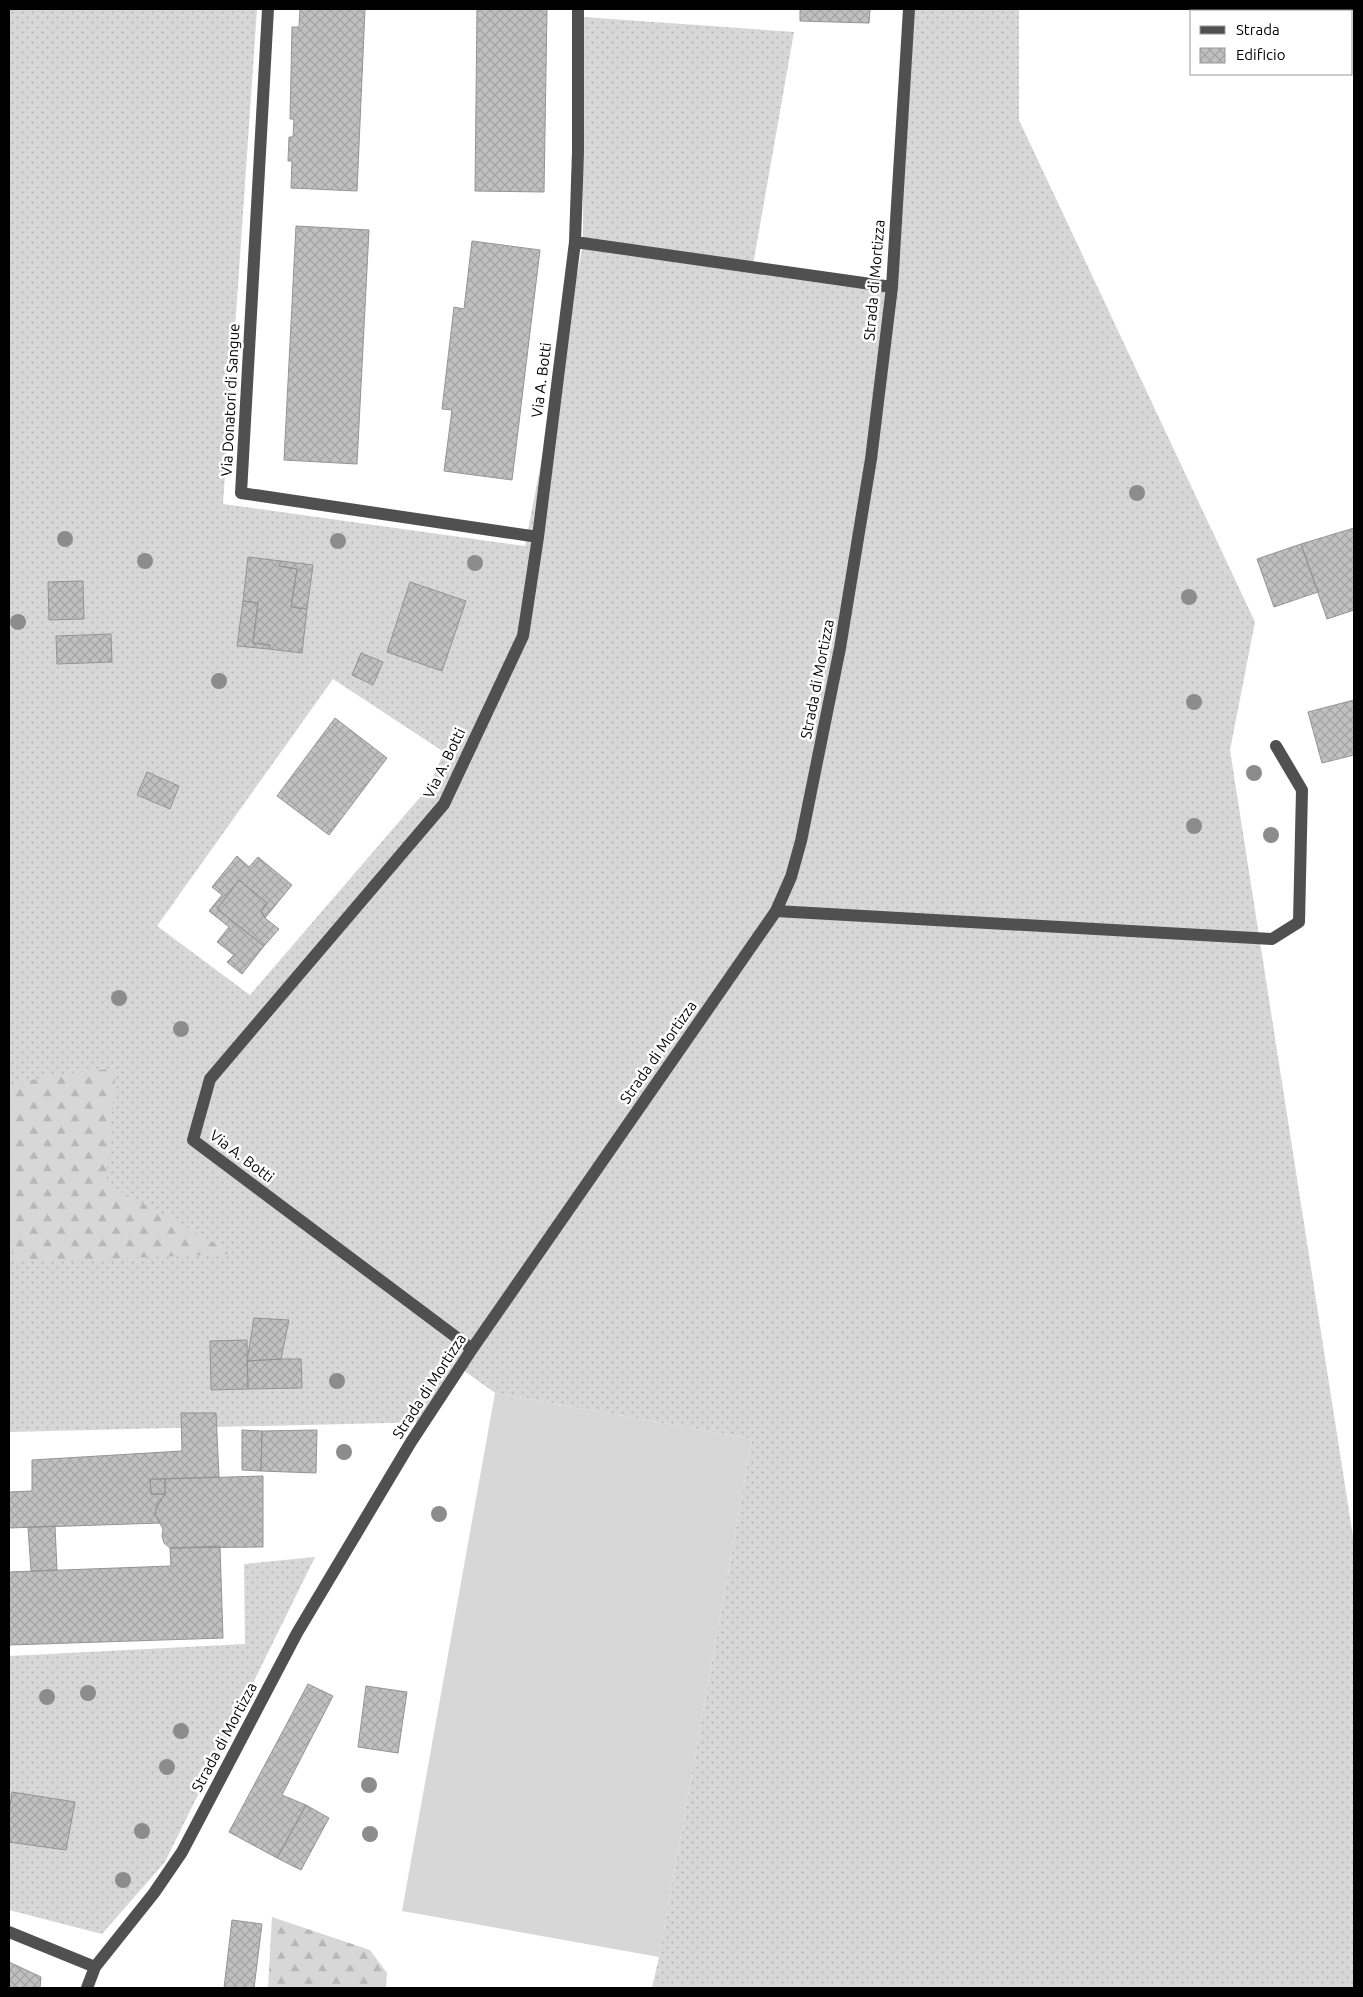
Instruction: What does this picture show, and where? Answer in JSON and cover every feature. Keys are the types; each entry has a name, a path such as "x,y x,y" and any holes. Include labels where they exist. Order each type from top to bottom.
{"street":[{"name":"Via Donatori di Sangue","path":"268,9 240,493 538,537"},
{"name":"Via A. Botti","path":"472,1349 193,1140 210,1079 444,804 523,636 538,537 575,242 578,152 578,9"},
{"name":"Strada di Mortizza","path":"87,1988 95,1967 154,1893 182,1852 297,1633 411,1442 472,1349 776,911 792,877 802,841 840,648 871,460 892,287 909,9"},
{"path":"575,242 892,287"},
{"path":"776,911 1272,939 1299,922 1302,790 1276,746"},
{"path":"9,1932 95,1967"}],"green space":[{"path":"9,9 257,9 223,504 525,546 583,244 583,17 794,32 753,265 894,287 911,9 1019,9 1019,120 1255,622 1230,750 1354,1543 1354,1988 652,1988 752,1439 495,1393 460,1368 429,1422 9,1432","holes":["333,679 444,752 428,788 250,995 157,926"]},
{"path":"116,1068 106,1183 234,1254 14,1262 9,1207 9,1085 55,1075"},
{"path":"495,1393 752,1439 659,1957 402,1911"},
{"path":"315,1557 165,1862 102,1934 9,1910 9,1656 245,1644 244,1564"},
{"path":"272,1917 370,1950 387,1973 386,1988 268,1988"}],"building":[{"path":"300,9 365,9 357,191 291,188 292,161 288,161 289,137 293,137 294,119 290,119 292,27 299,27"},
{"path":"477,9 547,9 544,192 475,191"},
{"path":"800,9 870,9 869,23 800,21"},
{"path":"296,226 369,230 357,464 284,460"},
{"path":"472,241 540,250 512,480 444,471 452,410 442,409 454,307 464,309"},
{"path":"1354,528 1354,610 1327,619 1301,544"},
{"path":"1301,544 1318,592 1274,607 1257,559"},
{"path":"248,557 281,561 279,566 297,569 291,607 307,609 302,653 269,649 270,645 253,643 258,603 243,601"},
{"path":"281,561 313,565 307,609 291,607 297,569 279,566"},
{"path":"83,581 84,619 49,620 48,582"},
{"path":"410,582 466,601 442,671 387,652"},
{"path":"243,601 258,603 253,643 270,645 269,649 237,646"},
{"path":"111,634 112,662 57,664 56,636"},
{"path":"361,653 383,662 373,685 352,675"},
{"path":"1354,700 1354,755 1322,763 1308,712"},
{"path":"335,718 387,758 329,835 277,796"},
{"path":"147,772 179,786 170,809 137,795"},
{"path":"237,856 249,867 258,857 292,885 265,918 261,912 267,903 239,880 217,909 264,946 242,974 227,962 234,955 217,942 229,927 209,911 222,895 212,887"},
{"path":"239,880 267,903 261,912 265,918 279,929 264,946 217,909"},
{"path":"254,1318 289,1320 281,1359 247,1361"},
{"path":"247,1340 248,1389 211,1390 210,1341"},
{"path":"301,1359 302,1388 248,1389 247,1361"},
{"path":"181,1413 216,1413 219,1477 150,1479 151,1494 165,1494 155,1514 160,1523 9,1528 9,1492 32,1491 32,1460 182,1451"},
{"path":"242,1430 262,1431 261,1471 242,1470"},
{"path":"317,1430 316,1473 261,1471 262,1431"},
{"path":"263,1476 263,1547 170,1548 164,1543 163,1529 155,1514 157,1504 165,1494 165,1479"},
{"path":"150,1479 165,1479 165,1494 151,1494"},
{"path":"55,1526 57,1570 31,1571 28,1527"},
{"path":"220,1546 223,1638 9,1645 9,1572 171,1566 170,1548"},
{"path":"308,1684 333,1696 282,1795 306,1805 277,1858 229,1832"},
{"path":"366,1686 407,1692 398,1753 358,1747"},
{"path":"12,1792 75,1802 66,1850 9,1842 9,1813"},
{"path":"306,1805 329,1818 301,1870 277,1858"},
{"path":"232,1920 262,1924 254,1988 224,1988"},
{"path":"9,1962 41,1977 40,1988 9,1988"}]}
